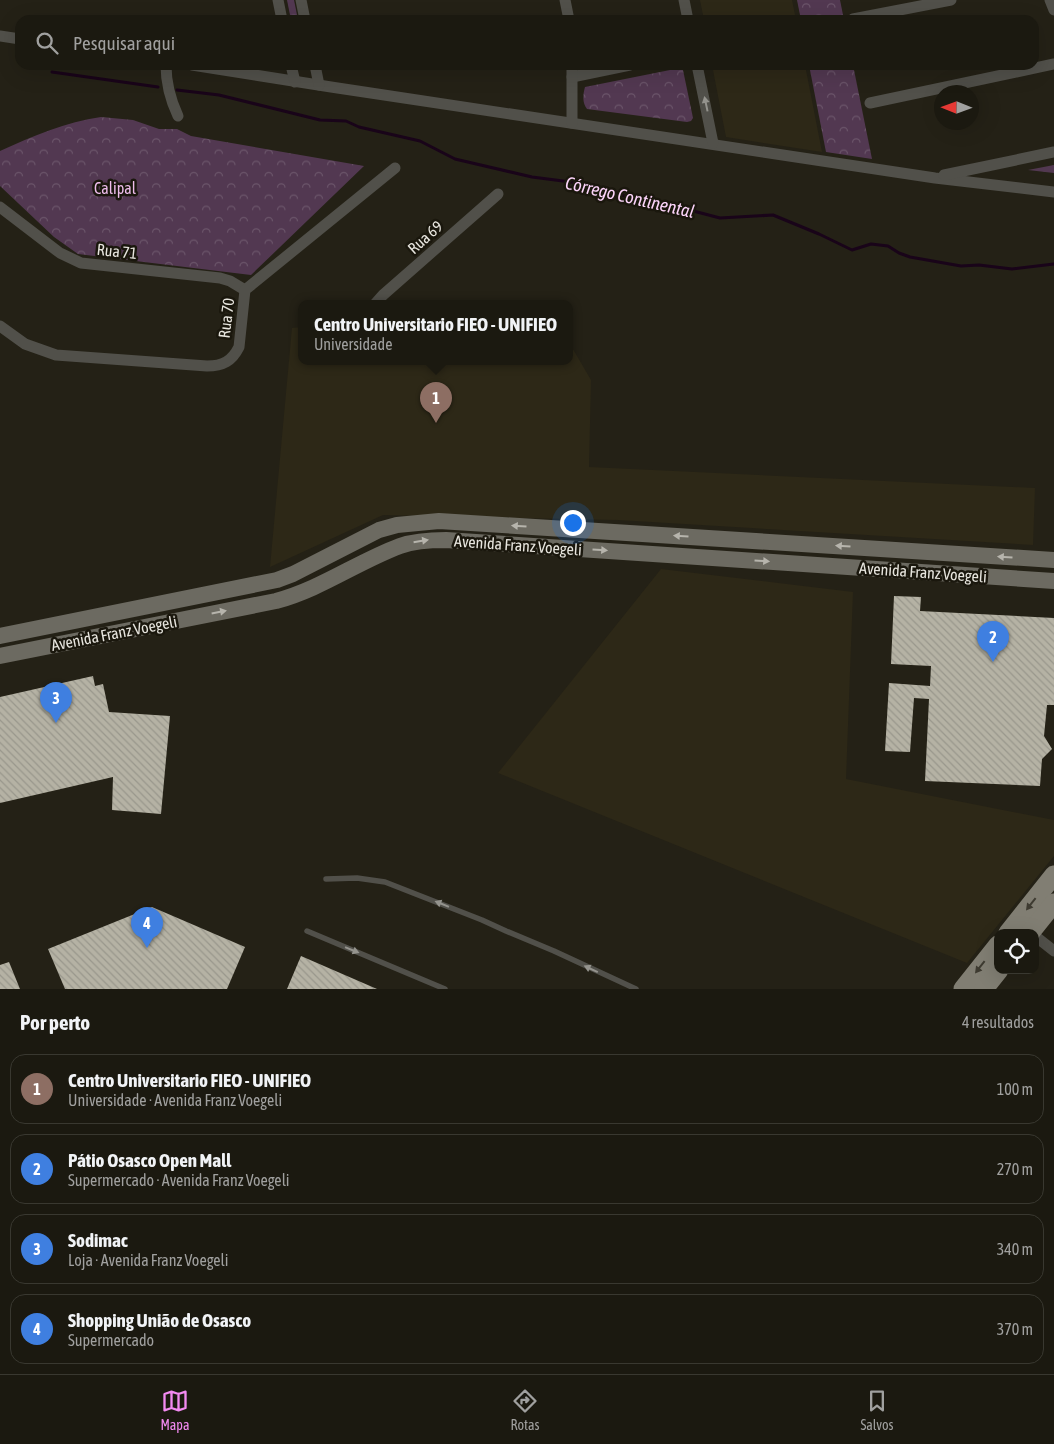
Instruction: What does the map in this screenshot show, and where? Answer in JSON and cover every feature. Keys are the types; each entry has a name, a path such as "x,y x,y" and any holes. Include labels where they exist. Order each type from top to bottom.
{"main road":[{"name":"Avenida Franz Voegeli","path":"0,636 278,580 371,534 395,526 420,522 438,521 1054,560"},
{"path":"371,534 393,549 395,526"},
{"name":"Avenida Franz Voegeli","path":"0,656 293,596 319,586 393,549 427,540 1054,581"},
{"path":"191,618 202,601 231,590"},
{"path":"1011,929 1054,875"},
{"path":"1035,929 1054,903"},
{"path":"963,989 994,950"},
{"path":"984,989 996,974"}],"street":[{"path":"278,0 281,15"},
{"path":"301,0 304,15"},
{"path":"684,0 687,15"},
{"path":"873,15 951,0"},
{"path":"1050,0 1054,10"},
{"path":"568,2 569,15"},
{"path":"0,36 15,38"},
{"path":"1039,67 1054,64"},
{"path":"166,70 170,99 178,116"},
{"path":"222,70 935,178 1054,192"},
{"path":"292,70 294,82"},
{"path":"316,70 319,86"},
{"path":"698,70 713,143"},
{"path":"870,103 1026,70"},
{"path":"572,71 572,123"},
{"path":"935,178 1054,152"},
{"name":"Rua 70","path":"0,326 25,344 56,355 218,366 230,360 239,347 245,290 395,168"},
{"name":"Rua 69","path":"379,300 498,194"},
{"name":"Rua 71","path":"0,207 60,253 81,263 220,278 230,281 245,290"},
{"path":"1039,939 1054,951"}],"lane":[{"path":"326,879 357,878 385,882 482,920 636,989"},
{"path":"307,931 445,989"}],"shaded area":[{"path":"700,0 792,0 795,15 703,15"},
{"path":"713,70 806,70 822,152 726,137"},
{"path":"298,327 298,365 573,365 573,349 591,380 589,467 1035,488 1033,545 618,520 383,515 270,567 292,328"},
{"path":"661,569 853,592 846,779 1054,820 1054,856 967,963 498,773"}],"green space":[{"path":"287,0 294,0 297,15 290,15"},
{"path":"797,0 840,0 843,15 800,15"},
{"path":"670,70 683,70 693,118 687,122 587,109 584,104 583,95 585,87"},
{"path":"810,70 854,70 872,159 826,152"},
{"name":"Calipal","path":"101,117 133,120 159,129 177,129 191,136 364,166 251,275 78,254 54,237 0,186 0,151 62,126"},
{"path":"1054,165 1054,173 1028,170"}],"building":[{"path":"894,596 921,597 920,611 1054,618 1054,705 1047,705 1044,736 1052,749 1042,759 1040,786 925,781 929,699 914,698 910,752 885,751 889,683 930,686 931,666 891,664"},
{"path":"93,676 95,686 103,684 109,712 170,716 161,814 112,810 113,777 0,803 0,697"},
{"path":"152,907 245,947 227,989 65,989 48,949"},
{"path":"301,956 377,989 287,989"},
{"path":"9,962 20,989 0,989 0,965"}],"waterway":[{"name":"Córrego Continental","path":"52,72 158,87"},
{"name":"Córrego Continental","path":"177,90 219,95 320,120 346,121 359,127 420,141 455,159 532,177 594,185 616,195 640,197 720,218 773,215 852,250 871,244 888,246 910,257 961,266 979,265 1012,269 1054,264"}],"place":[{"name":"Centro Universitario FIEO - UNIFIEO","path":"436,423"},
{"name":"Pátio Osasco Open Mall","path":"993,662"},
{"name":"Sodimac","path":"56,723"},
{"name":"Shopping União de Osasco","path":"147,948"}]}
